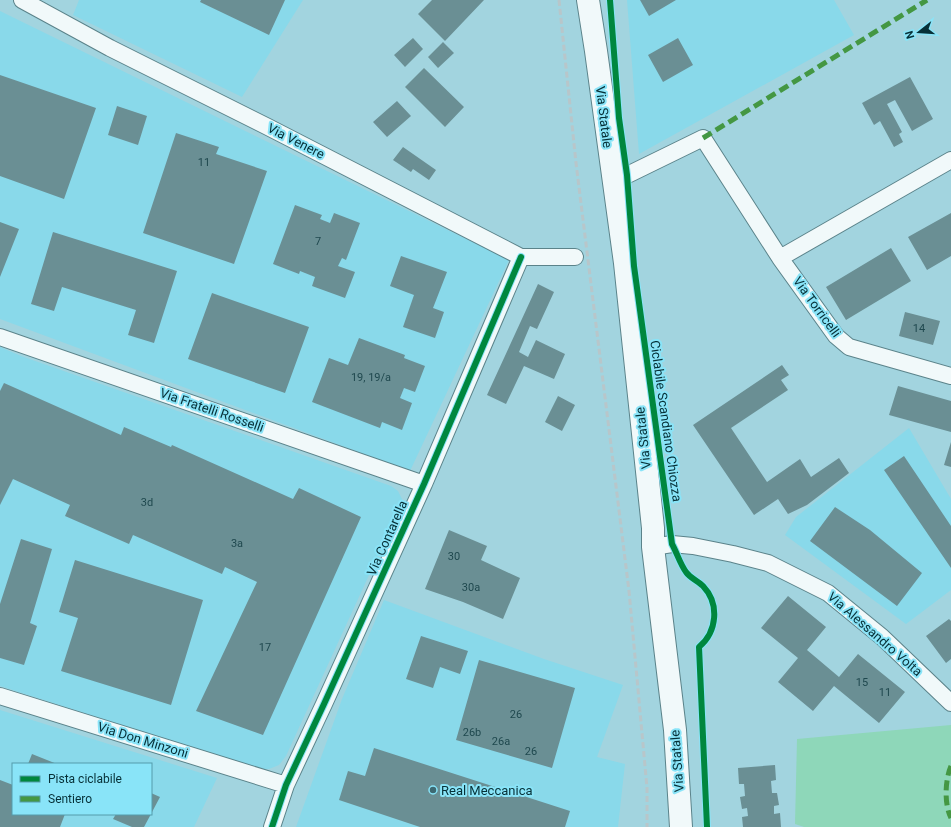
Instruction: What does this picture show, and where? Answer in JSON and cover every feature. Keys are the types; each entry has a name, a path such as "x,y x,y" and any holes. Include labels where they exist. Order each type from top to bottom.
{"main road":[{"name":"Via Statale","path":"588,0 625,263 654,547 675,730 681,827"},
{"name":"Via Statale","path":"596,51 598,0"}],"street":[{"name":"Via Venere","path":"22,0 110,48 521,257 575,257"},
{"name":"Via Torricelli","path":"613,182 703,138 780,258 836,336 849,347 951,376"},
{"path":"780,258 951,160"},
{"name":"Via Contarella","path":"272,827 286,785 424,484 521,257"},
{"name":"Via Fratelli Rosselli","path":"0,337 424,484"},
{"name":"Via Alessandro Volta","path":"654,547 672,544 693,546 768,563 828,593 882,637 951,703"},
{"name":"Via Don Minzoni","path":"0,696 286,785"}],"shaded area":[{"path":"79,0 303,0 242,97 73,15"},
{"path":"627,0 834,0 854,35 639,154"},
{"path":"0,11 509,260 410,471 0,319"},
{"path":"0,347 21,356 391,486 398,491 403,501 286,756 279,765 269,769 259,769 0,686"},
{"path":"909,428 951,499 951,590 906,624 785,535 796,517"},
{"path":"384,600 544,659 623,685 597,757 625,764 618,827 296,827 342,699"},
{"path":"0,710 217,778 194,827 0,827"}],"green space":[{"path":"951,725 951,827 804,827 795,824 797,739"}],"building":[{"path":"201,0 285,0 269,35 200,2"},
{"path":"432,0 484,0 445,41 418,14"},
{"path":"640,0 676,0 649,16"},
{"path":"413,38 423,49 405,67 394,55"},
{"path":"678,38 693,65 663,82 648,55"},
{"path":"443,42 454,53 438,68 428,57"},
{"path":"424,68 464,107 445,127 405,87"},
{"path":"0,75 96,108 64,199 0,176"},
{"path":"910,77 933,119 912,131 895,100 887,104 902,132 899,134 903,142 894,147 880,121 874,125 862,103"},
{"path":"397,101 411,116 387,137 373,122"},
{"path":"117,106 147,116 138,145 108,135"},
{"path":"176,133 219,147 216,154 267,171 234,264 143,233"},
{"path":"403,147 436,170 429,180 413,169 411,172 393,160"},
{"path":"295,205 322,215 320,219 330,223 334,213 360,223 346,260 342,258 338,266 355,272 345,298 312,286 315,277 300,271 299,274 273,264"},
{"path":"951,213 951,256 927,270 908,237"},
{"path":"0,222 19,229 0,277"},
{"path":"53,232 177,271 154,343 128,335 136,310 62,287 54,311 31,304"},
{"path":"891,248 911,281 846,320 826,287"},
{"path":"401,256 447,272 433,308 444,312 435,338 403,327 414,295 390,286"},
{"path":"538,284 554,292 537,329 530,326 519,352 528,357 536,340 565,354 554,379 524,366 506,404 487,395"},
{"path":"212,293 309,327 285,393 188,359"},
{"path":"905,312 940,321 933,345 899,336"},
{"path":"359,338 405,355 404,358 425,366 415,392 404,388 400,398 412,403 402,430 382,422 380,428 312,402 329,358 348,365"},
{"path":"782,365 789,375 781,380 788,390 731,428 767,482 800,459 811,477 839,458 849,473 807,505 788,514 778,499 754,515 693,425"},
{"path":"4,383 121,435 124,427 171,447 172,445 293,499 299,488 361,517 263,735 196,711 257,582 225,567 222,574 133,535 129,544 65,516 70,505 13,479 0,505 0,391"},
{"path":"898,386 951,401 951,432 889,415"},
{"path":"558,396 575,405 562,431 545,422"},
{"path":"951,442 951,467 944,465"},
{"path":"904,456 951,526 951,568 884,470"},
{"path":"835,507 870,530 922,573 897,606 810,541"},
{"path":"449,530 487,546 481,560 520,578 503,619 463,602 425,589"},
{"path":"21,539 52,549 30,623 37,626 24,665 0,658 0,604"},
{"path":"75,560 203,600 171,705 61,671 78,618 59,612"},
{"path":"788,596 826,627 807,650 839,677 858,654 905,692 879,723 834,686 813,711 778,682 798,658 761,628"},
{"path":"949,619 951,621 951,659 946,663 926,636"},
{"path":"421,636 468,651 460,674 440,667 433,688 406,679"},
{"path":"479,660 575,688 552,768 456,740"},
{"name":"Real Meccanica","path":"374,748 570,811 565,827 420,827 339,800 348,771 365,776"},
{"path":"32,754 54,763 28,763"},
{"path":"775,765 776,780 771,781 772,793 777,793 779,805 774,806 774,814 780,813 781,827 743,827 742,817 748,816 747,808 742,809 740,797 745,796 744,784 739,784 738,768"},
{"path":"0,780 12,785 12,815 65,815 60,827 0,827"},
{"path":"152,793 160,797 152,812"},
{"path":"115,815 150,815 144,827 132,827 113,819"}],"railway":[{"path":"559,0 576,163 629,591 647,788 647,827"}],"marked path":[{"path":"703,138 927,0"},
{"path":"951,766 947,778 946,792 947,806 951,818"}],"cycle path":[{"name":"Ciclabile Scandiano Chiozza","path":"610,0 619,118 627,175 634,266 672,544 686,572 703,586 708,593 714,609 713,626 710,634 699,647 707,827"},
{"path":"272,827 286,785 424,484 521,257"}],"place":[{"name":"Real Meccanica","path":"433,790"}]}
